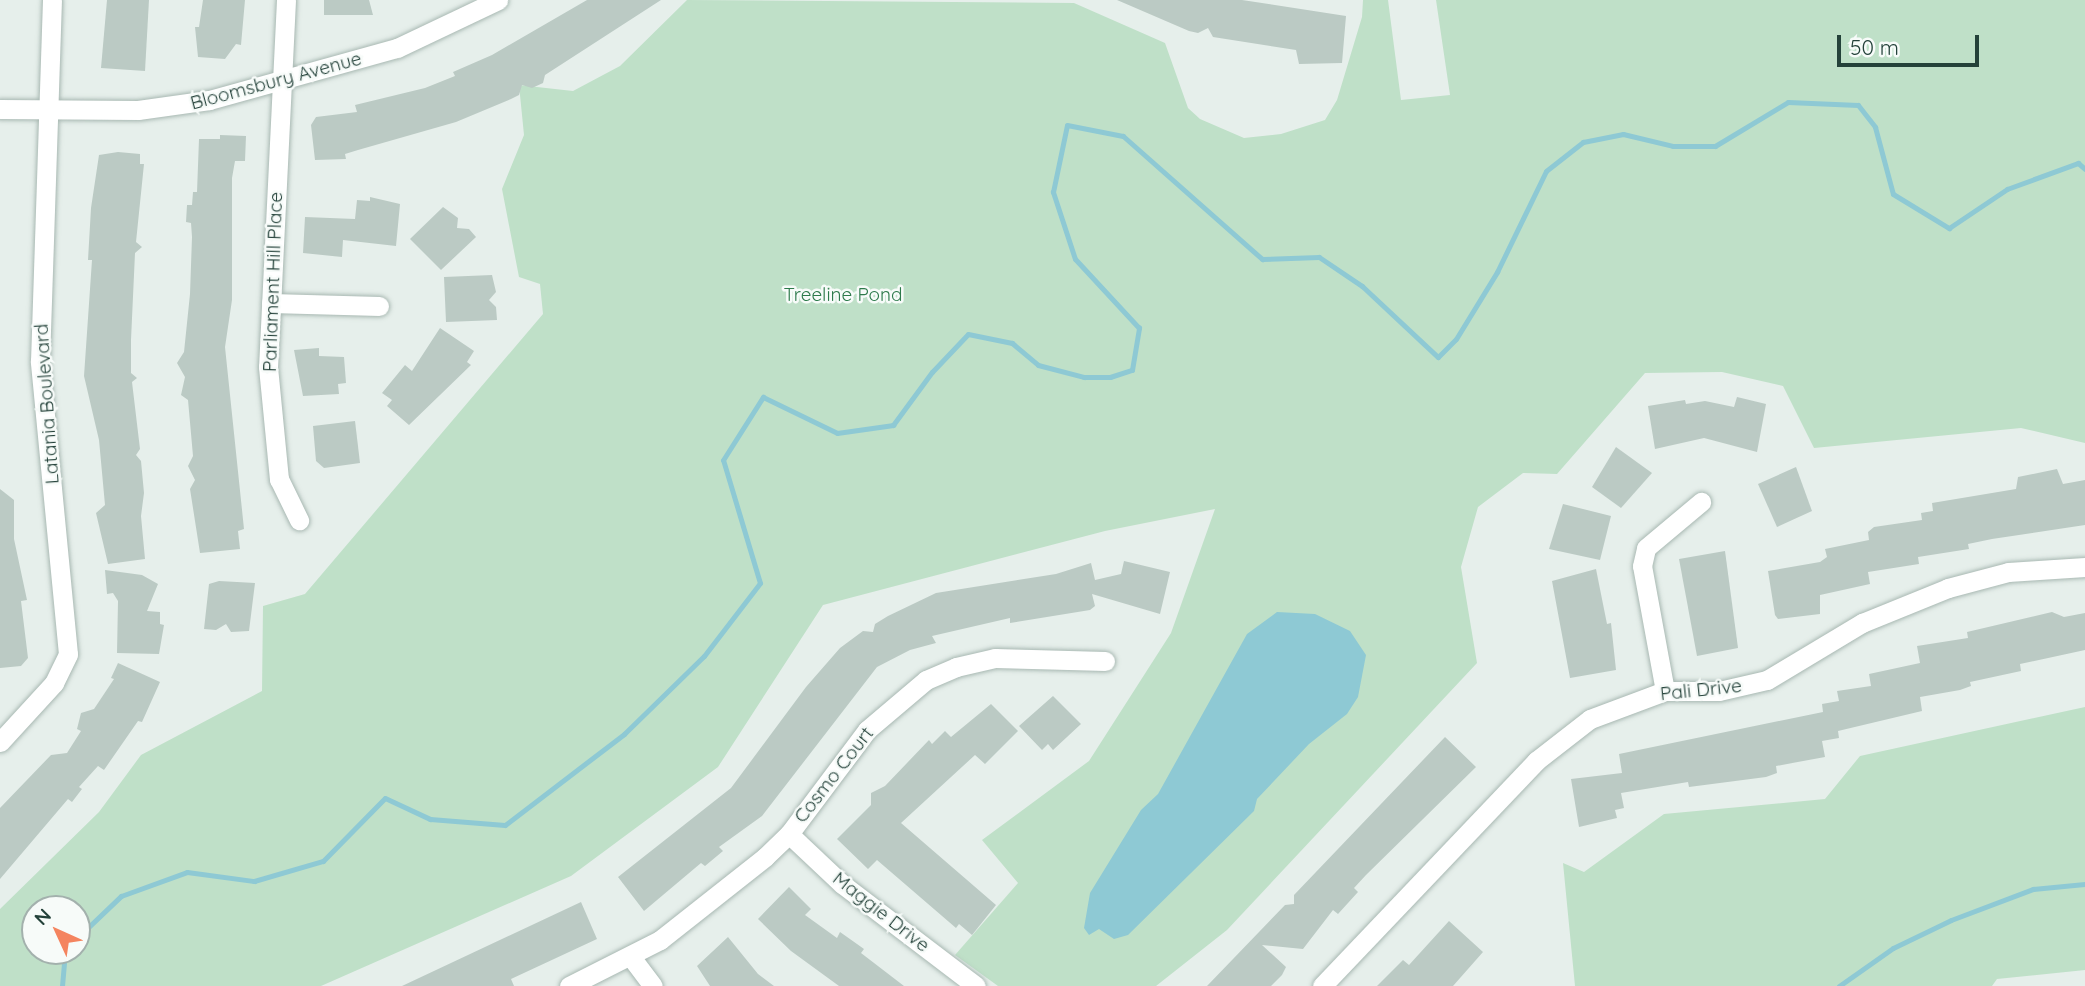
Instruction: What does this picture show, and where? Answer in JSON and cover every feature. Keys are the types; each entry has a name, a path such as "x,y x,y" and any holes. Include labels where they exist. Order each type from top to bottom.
{"street":[{"name":"Latania Boulevard","path":"0,741 54,683 68,654 40,361 51,0"},
{"name":"Parliament Hill Place","path":"286,0 268,367 279,479 299,520"},
{"name":"Bloomsbury Avenue","path":"0,109 169,107 282,81 397,48 498,0"},
{"path":"271,303 379,306"},
{"path":"1665,691 1642,566 1646,548 1701,502"},
{"name":"Pali Drive","path":"1322,986 1554,744 1590,719 1665,691 1720,691 1767,680 1862,623 1948,588 2008,572 2085,567"},
{"name":"Cosmo Court","path":"569,986 660,940 789,834 867,730 926,680 956,667 995,658 1025,656 1105,662"},
{"name":"Maggie Drive","path":"789,834 842,884 976,986"},
{"path":"631,957 653,986"}],"green space":[{"name":"Treeline Pond","path":"687,0 1074,3 1165,43 1188,108 1200,119 1244,138 1281,134 1325,120 1337,100 1362,17 1363,0 1388,0 1401,100 1450,95 1436,0 2085,0 2085,443 2021,428 1814,448 1783,386 1722,372 1645,373 1557,474 1523,473 1478,507 1461,567 1477,663 1227,930 1156,986 998,986 955,955 1018,883 982,840 1089,761 1171,633 1215,509 1105,531 823,605 718,767 571,876 321,986 0,986 0,909 99,812 141,755 262,691 263,606 305,594 543,314 540,284 519,277 502,189 524,135 519,85 573,91 620,66"},
{"path":"2085,707 2085,970 1997,979 1992,986 1575,986 1563,863 1584,872 1664,814 1825,799 1860,756"}],"water":[{"path":"1277,612 1315,614 1350,631 1366,655 1358,697 1347,714 1309,744 1257,799 1254,811 1128,935 1114,939 1099,929 1089,935 1084,928 1090,893 1141,810 1158,794 1247,634"}],"building":[{"path":"107,0 149,0 145,71 101,68"},
{"path":"203,0 245,0 241,45 236,44 225,59 198,57 195,27 199,27"},
{"path":"324,0 369,0 373,15 324,15"},
{"path":"587,0 661,0 545,75 543,83 532,88 522,85 519,95 511,99 456,122 345,154 346,159 315,160 311,125 316,117 357,112 355,105 425,88 455,76 453,72 492,55"},
{"path":"1117,0 1242,0 1346,16 1342,63 1299,64 1296,50 1213,37 1208,28 1198,33 1189,31"},
{"path":"220,135 246,136 245,161 235,161 232,178 232,300 225,347 244,529 238,531 240,549 200,553 190,489 195,480 188,466 193,456 188,400 181,395 185,377 177,363 184,352 190,294 192,237 191,223 186,222 187,205 192,205 193,192 197,192 199,139 220,139"},
{"path":"118,152 140,154 140,164 144,164 136,242 142,247 135,253 131,373 137,378 132,382 140,449 136,455 141,461 144,493 141,516 145,559 108,564 96,513 105,505 99,440 84,376 92,260 88,260 91,208 99,155"},
{"path":"370,197 400,204 396,246 343,240 342,257 303,253 305,217 355,219 357,200 370,201"},
{"path":"443,207 458,218 457,228 469,229 476,237 441,270 410,239"},
{"path":"492,275 496,292 489,300 496,307 497,320 446,322 444,277"},
{"path":"440,328 474,351 467,362 471,365 409,425 387,406 392,400 382,393 405,365 412,371"},
{"path":"319,348 319,356 344,357 346,383 338,384 339,394 303,396 294,350"},
{"path":"1737,397 1766,404 1757,452 1704,438 1655,449 1648,406 1685,400 1686,404 1705,401 1734,407"},
{"path":"355,421 360,463 324,468 316,461 313,426"},
{"path":"1616,447 1652,473 1621,508 1592,487"},
{"path":"1796,467 1812,511 1777,527 1758,484"},
{"path":"2057,469 2063,484 2085,480 2085,525 1992,539 1968,544 1969,549 1918,557 1919,564 1868,572 1870,584 1820,595 1820,614 1778,619 1775,615 1768,571 1820,562 1827,557 1825,549 1869,540 1868,532 1874,527 1922,520 1921,513 1933,511 1932,503 2016,489 2018,477"},
{"path":"0,489 14,500 14,539 27,600 21,601 28,658 21,666 0,668"},
{"path":"1563,504 1611,516 1600,560 1549,549"},
{"path":"1725,551 1738,648 1697,656 1679,559"},
{"path":"1124,561 1170,572 1160,614 1092,594 1095,606 1090,610 1010,623 1010,618 932,636 936,643 910,650 877,667 762,816 719,847 723,851 705,866 701,863 644,911 618,877 731,788 806,687 840,648 863,631 873,632 875,624 936,593 1056,574 1091,563 1095,580 1121,574"},
{"path":"1596,569 1607,624 1611,623 1616,670 1570,678 1552,581"},
{"path":"105,570 142,575 158,584 147,611 160,612 160,624 164,625 159,654 117,653 118,601 113,593 107,594"},
{"path":"219,581 255,583 249,631 231,632 226,624 216,630 204,629 209,584"},
{"path":"2052,612 2064,617 2085,613 2085,650 2020,664 2021,671 1970,682 1971,686 1960,690 1920,697 1922,711 1838,731 1839,738 1822,741 1825,757 1776,766 1777,773 1766,777 1689,787 1688,782 1621,793 1624,808 1615,810 1617,818 1579,827 1571,779 1622,773 1619,754 1823,712 1822,704 1839,701 1837,691 1871,686 1869,674 1920,663 1917,646 1968,638 1967,632"},
{"path":"118,663 160,682 142,722 138,721 104,770 98,766 79,787 82,789 72,802 68,799 0,879 0,808 51,755 67,753 81,731 77,729 81,713 94,709 114,679 111,678"},
{"path":"1053,696 1081,724 1053,750 1048,744 1042,750 1019,726"},
{"path":"991,704 1018,731 985,764 975,755 901,823 996,905 972,935 959,924 956,928 877,860 868,869 837,839 871,805 871,793 885,786 929,740 932,744 945,731 951,737"},
{"path":"1445,737 1476,767 1366,875 1354,888 1358,892 1338,914 1333,910 1303,949 1262,945 1286,967 1282,975 1271,986 1207,986 1285,905 1294,904 1294,895"},
{"path":"789,887 811,909 805,915 837,938 840,932 864,949 861,953 904,986 839,986 791,951 758,919"},
{"path":"581,902 597,939 511,979 514,986 402,986"},
{"path":"1449,921 1483,952 1453,986 1377,986 1403,960 1409,965"},
{"path":"728,937 758,974 774,986 710,986 697,966"}],"waterway":[{"path":"91,925 121,896 187,872 254,881 323,861 385,798 430,819 505,825 624,734 704,656 760,583 723,460 763,397 837,433 893,425 932,372 968,334 1012,343 1038,365 1084,377 1110,377 1132,370 1139,328 1075,259 1053,192 1067,125 1123,136 1262,259 1319,257 1362,286 1438,357 1456,339 1497,272 1546,171 1583,142 1623,134 1673,146 1715,146 1788,102 1858,105 1875,127 1893,194 1949,228 2007,189 2078,163 2085,169"},
{"path":"1839,986 1893,948 1951,920 2033,889 2085,884"},
{"path":"62,986 64,965"}]}
